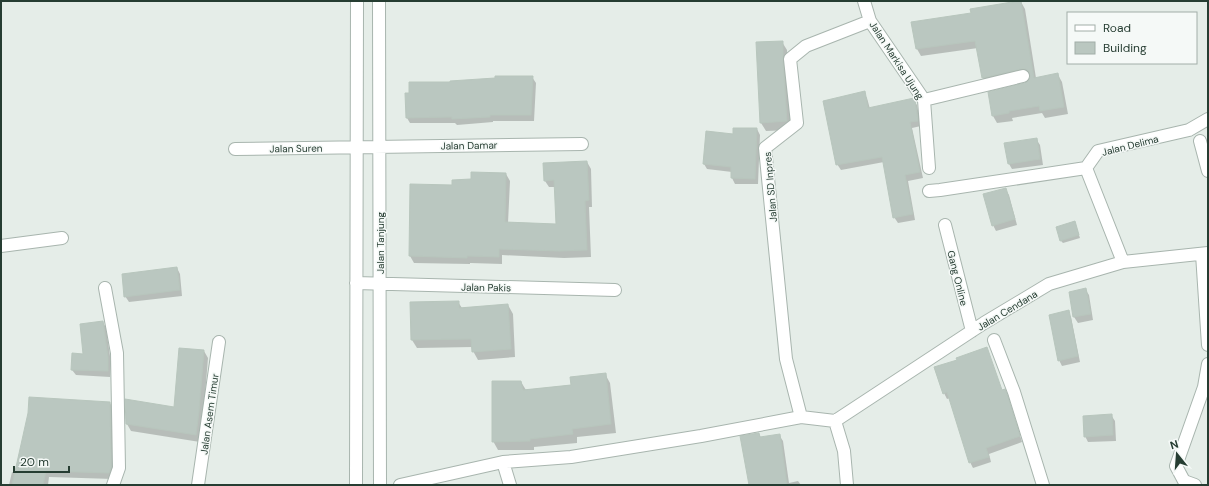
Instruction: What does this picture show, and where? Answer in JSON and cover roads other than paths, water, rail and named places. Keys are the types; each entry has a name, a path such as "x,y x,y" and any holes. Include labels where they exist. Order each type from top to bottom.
{"street":[{"path":"356,485 357,1"},
{"name":"Jalan Tanjung","path":"379,1 380,485"},
{"name":"Jalan Markisa Ujung","path":"864,1 870,21 924,100 929,168"},
{"name":"Jalan SD Inpres","path":"801,417 786,359 765,148 797,123 790,59 806,46 870,21"},
{"path":"924,100 1023,76"},
{"name":"Jalan Delima","path":"1086,168 1098,151 1189,130 1208,119"},
{"path":"1200,141 1208,171"},
{"name":"Jalan Damar","path":"357,147 582,144"},
{"name":"Jalan Suren","path":"235,149 357,147"},
{"path":"929,191 1086,168 1123,262"},
{"name":"Gang Online","path":"945,225 972,331"},
{"path":"1,246 62,238"},
{"path":"1205,253 1208,344"},
{"name":"Jalan Cendana","path":"835,421 984,323 1049,284 1123,262 1205,253"},
{"name":"Jalan Pakis","path":"356,283 615,290"},
{"path":"105,288 117,353 119,468 113,485"},
{"path":"994,340 1014,392 1043,485"},
{"name":"Jalan Asem Timur","path":"198,485 219,342"},
{"path":"1195,485 1184,481 1176,466 1204,386 1208,364"},
{"path":"400,485 503,462 571,457 701,436 801,417 835,421 844,451 847,485"},
{"path":"503,462 510,485"}]}
